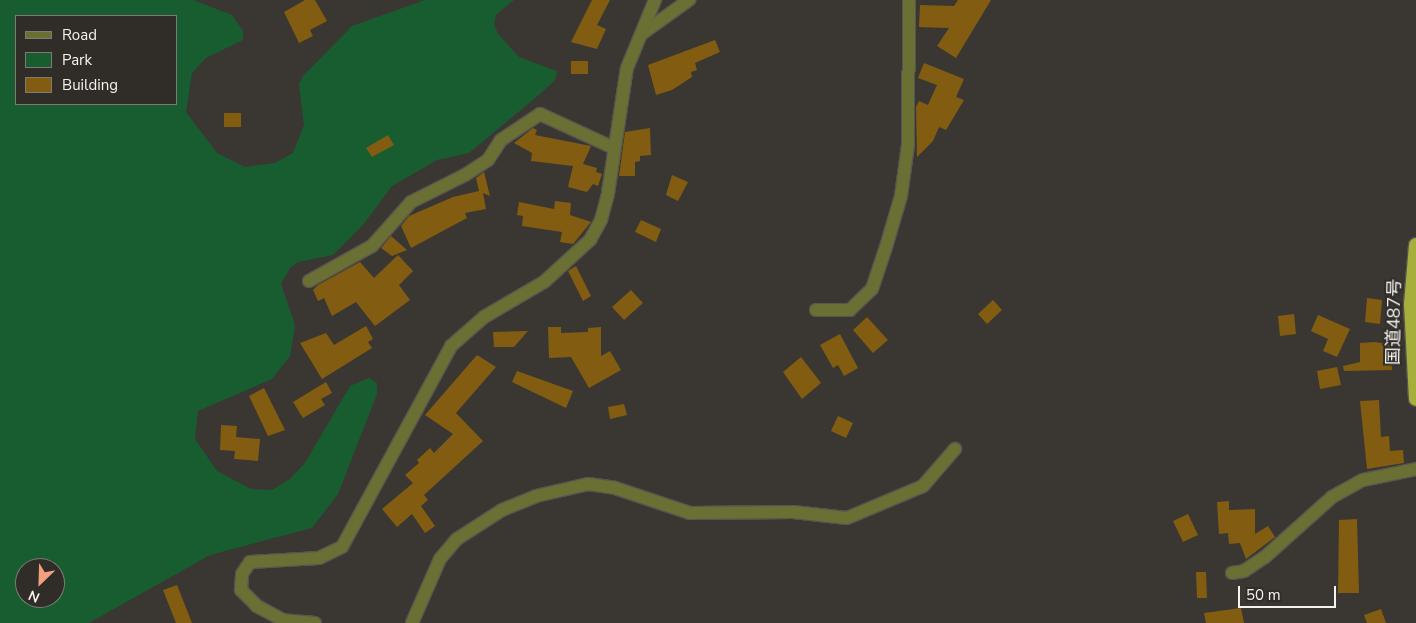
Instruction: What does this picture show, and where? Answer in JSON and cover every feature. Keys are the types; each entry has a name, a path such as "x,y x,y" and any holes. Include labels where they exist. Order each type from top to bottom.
{"highway":[{"name":"国道487号","path":"1416,245 1410,304 1416,399"}],"street":[{"path":"315,623 283,620 257,606 241,590 242,574 250,562 319,558 342,547 452,346 484,317 544,282 590,240 602,220 627,68 655,0"},
{"path":"642,35 689,0"},
{"path":"816,310 850,310 872,289 886,247 901,196 908,145 908,0"},
{"path":"309,281 372,246 411,202 465,175 488,160 501,140 540,114 614,148"},
{"path":"412,623 440,558 457,539 502,510 536,496 588,484 615,488 690,513 793,512 847,518 923,486 955,449"},
{"path":"1232,573 1244,571 1265,558 1332,497 1363,480 1416,469"}],"green space":[{"path":"0,0 193,0 232,15 243,31 243,40 206,58 192,73 186,112 217,153 245,167 275,163 293,153 304,125 299,84 303,76 352,26 425,0 514,0 496,15 494,24 498,34 519,57 557,71 555,80 469,153 437,160 392,186 363,225 333,255 298,262 290,268 281,284 295,325 290,356 272,379 198,411 195,439 217,471 251,489 272,490 290,479 305,463 350,386 369,378 377,383 377,394 338,494 312,528 210,555 89,623 0,623"}],"building":[{"path":"305,0 315,0 327,21 310,30 313,36 299,43 284,12"},
{"path":"592,0 610,0 597,25 606,29 597,49 571,42"},
{"path":"958,0 991,0 956,58 937,46 949,28 919,27 920,5 954,6"},
{"path":"715,40 720,52 695,63 697,70 691,72 692,77 672,90 656,95 648,65"},
{"path":"571,61 588,61 588,74 571,74"},
{"path":"924,63 964,79 956,97 964,100 946,130 939,127 933,141 917,157 916,107 919,101 928,105 937,85 918,78"},
{"path":"224,113 241,113 241,127 224,127"},
{"path":"533,128 537,130 535,135 591,146 583,164 597,168 596,172 602,174 598,186 593,184 587,192 568,187 573,166 531,161 532,153 514,143"},
{"path":"650,128 651,155 640,156 640,161 635,162 635,176 619,176 625,132"},
{"path":"388,135 394,145 372,157 366,148"},
{"path":"484,172 490,196 483,193 486,209 465,213 467,218 411,248 401,226 409,216 453,197 479,191 476,178"},
{"path":"672,175 688,182 678,201 666,195"},
{"path":"555,201 571,203 570,215 591,222 573,244 560,242 562,232 522,226 523,216 517,215 519,202 554,209"},
{"path":"641,220 661,229 656,242 635,232"},
{"path":"391,236 407,250 392,256 381,248"},
{"path":"398,255 413,271 399,285 410,300 375,326 356,302 332,316 324,298 318,301 313,290 318,285 360,262 374,278"},
{"path":"576,266 591,296 583,301 568,271"},
{"path":"631,290 643,303 624,320 612,307"},
{"path":"1367,298 1382,300 1380,324 1365,322"},
{"path":"993,300 1002,310 987,324 978,314"},
{"path":"1294,314 1296,334 1280,336 1278,316"},
{"path":"1318,315 1350,329 1337,357 1323,351 1328,339 1311,331"},
{"path":"867,317 888,340 873,353 853,330"},
{"path":"366,326 373,339 368,342 372,348 322,379 300,343 326,333 334,345"},
{"path":"548,327 561,327 561,333 588,332 588,328 601,327 601,356 610,351 621,370 589,388 571,357 549,358"},
{"path":"528,331 514,347 494,347 493,332"},
{"path":"840,334 858,368 844,376 838,365 833,368 820,345"},
{"path":"1375,342 1391,345 1392,370 1344,371 1343,366 1360,362 1360,343"},
{"path":"477,355 496,367 456,413 483,441 424,495 428,500 421,506 435,526 425,533 412,514 397,527 382,509 413,483 405,475 419,463 417,460 430,448 434,453 453,434 425,415"},
{"path":"801,357 821,383 802,399 783,372"},
{"path":"1337,367 1341,385 1320,389 1317,371"},
{"path":"517,371 573,391 566,408 512,382"},
{"path":"326,382 332,393 321,399 325,405 303,418 293,402"},
{"path":"264,388 285,430 268,436 249,396"},
{"path":"1379,400 1381,437 1389,436 1390,451 1403,450 1404,463 1367,469 1360,401"},
{"path":"624,404 627,415 610,419 608,407"},
{"path":"838,416 853,423 846,438 831,431"},
{"path":"221,425 237,426 236,437 260,439 258,461 234,459 235,451 220,450"},
{"path":"1229,501 1229,510 1255,509 1255,534 1268,526 1275,537 1246,559 1240,543 1229,544 1228,533 1219,534 1217,502"},
{"path":"1188,514 1198,535 1183,542 1173,521"},
{"path":"1357,519 1359,593 1338,593 1339,520"},
{"path":"1196,572 1206,572 1207,598 1197,598"},
{"path":"177,585 192,623 176,623 163,590"},
{"path":"1241,608 1244,623 1206,623 1204,613"},
{"path":"1381,609 1386,623 1367,623 1364,615"}]}
